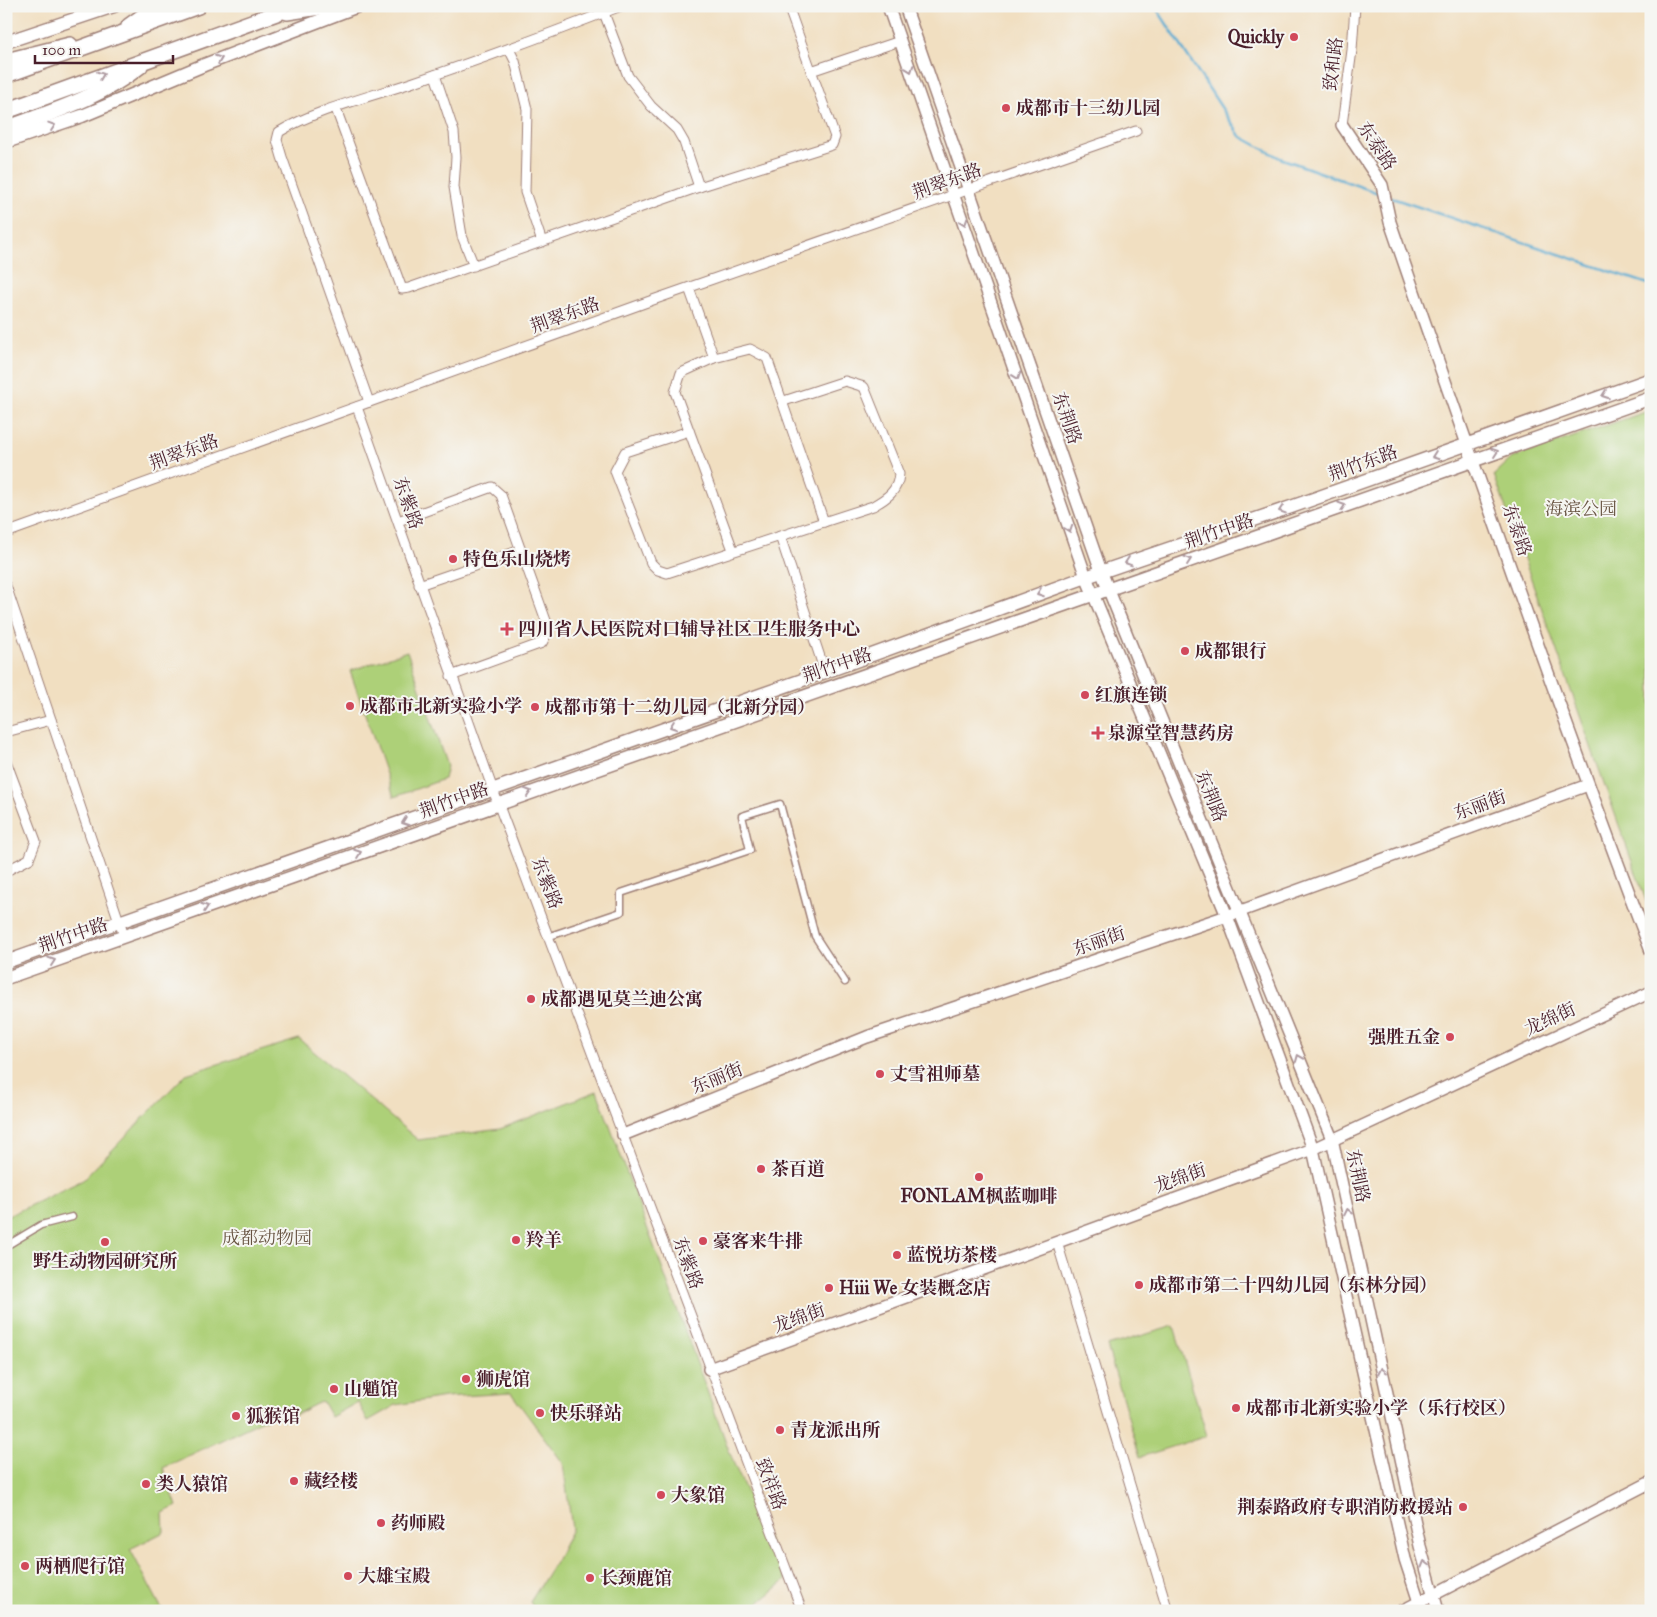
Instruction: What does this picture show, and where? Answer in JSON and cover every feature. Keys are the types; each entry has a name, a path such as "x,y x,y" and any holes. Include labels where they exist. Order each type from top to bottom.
{"highway":[{"path":"6,61 48,49 114,37 157,6"},
{"path":"6,75 198,6"},
{"path":"6,111 296,6"},
{"path":"278,13 326,6"},
{"path":"6,129 74,104 122,80 152,57"}],"main road":[{"path":"6,42 114,6"},
{"path":"6,142 82,116 204,65 358,6"},
{"name":"荆竹东路","path":"1086,576 1651,379"},
{"name":"荆竹中路","path":"6,978 1651,398"},
{"name":"荆竹中路","path":"6,962 825,672 1086,576"}],"street":[{"path":"369,402 277,140 279,132 288,126 435,75 622,6"},
{"path":"336,109 402,289 409,288 699,187 832,145 835,137 788,6"},
{"name":"东荆路","path":"888,6 1086,576 1227,916 1313,1149 1405,1559 1420,1606"},
{"name":"东荆路","path":"905,6 1101,571 1332,1139 1420,1546 1438,1611"},
{"name":"致和路","path":"1342,125 1352,50 1355,6"},
{"path":"604,13 628,76 651,106 677,130 684,142 699,187"},
{"path":"811,71 900,41"},
{"path":"509,48 515,61 527,109 525,192 542,242"},
{"path":"435,75 454,132 456,157 454,187 462,236 474,266"},
{"name":"东泰路","path":"1342,125 1382,185 1390,222 1467,444 1588,784 1651,952"},
{"name":"荆翠东路","path":"6,533 689,288 1136,131"},
{"path":"689,288 714,358"},
{"path":"732,550 676,392 681,373 714,358 750,349 767,358 784,401 824,522"},
{"path":"689,431 625,452 615,471 651,564 658,570 667,573 732,550 873,506 886,498 898,486 899,474 864,387 845,381 784,401"},
{"name":"东紫路","path":"357,407 398,521 418,585 493,790 550,936 709,1369"},
{"path":"398,521 492,487 501,495 522,550 549,629 542,643 452,676"},
{"path":"780,536 825,672"},
{"path":"418,585 522,550"},
{"path":"6,586 124,936"},
{"path":"6,732 51,720"},
{"path":"6,761 36,842 29,859 6,871"},
{"name":"东丽街","path":"623,1135 867,1037 1239,912 1588,784"},
{"path":"550,936 621,912 621,892 750,850 742,816 780,804 815,936 845,982"},
{"name":"龙绵街","path":"709,1369 1313,1149 1651,992"},
{"path":"6,1246 41,1225 72,1217"},
{"path":"1057,1242 1168,1611"},
{"name":"致祥路","path":"709,1369 802,1611"},
{"path":"1402,1611 1420,1606 1433,1595 1651,1482"}],"green space":[{"name":"海滨公园","path":"1651,410 1651,915 1494,475 1512,458"},
{"path":"407,651 447,766 444,779 394,797 350,671"},
{"name":"成都动物园","path":"299,1039 418,1140 500,1129 597,1091 734,1464 786,1580 749,1611 536,1611 530,1602 556,1561 572,1529 563,1463 511,1393 445,1397 396,1405 368,1421 358,1402 331,1417 322,1401 283,1421 276,1414 163,1468 177,1506 163,1513 164,1532 130,1549 163,1611 6,1611 6,1217 83,1180 186,1074"},
{"path":"1174,1326 1207,1436 1140,1457 1107,1346"}],"waterway":[{"path":"1155,6 1240,136 1280,158 1381,194"},
{"path":"1389,197 1651,285"}],"place":[{"name":"Quickly","path":"1294,37"},
{"name":"成都市十三幼儿园","path":"1006,108"},
{"name":"特色乐山烧烤","path":"453,559"},
{"name":"四川省人民医院对口辅导社区卫生服务中心","path":"507,629"},
{"name":"成都银行","path":"1185,651"},
{"name":"红旗连锁","path":"1085,695"},
{"name":"成都市北新实验小学","path":"350,706"},
{"name":"成都市第十二幼儿园（北新分园）","path":"535,707"},
{"name":"泉源堂智慧药房","path":"1098,733"},
{"name":"成都遇见莫兰迪公寓","path":"531,999"},
{"name":"强胜五金","path":"1450,1037"},
{"name":"丈雪祖师墓","path":"880,1074"},
{"name":"茶百道","path":"761,1169"},
{"name":"FONLAM枫蓝咖啡","path":"979,1177"},
{"name":"羚羊","path":"516,1240"},
{"name":"豪客来牛排","path":"703,1241"},
{"name":"野生动物园研究所","path":"105,1242"},
{"name":"蓝悦坊茶楼","path":"897,1255"},
{"name":"成都市第二十四幼儿园（东林分园）","path":"1139,1285"},
{"name":"Hiii We 女装概念店","path":"829,1288"},
{"name":"狮虎馆","path":"466,1379"},
{"name":"山魈馆","path":"334,1389"},
{"name":"成都市北新实验小学（乐行校区）","path":"1236,1408"},
{"name":"快乐驿站","path":"540,1413"},
{"name":"狐猴馆","path":"236,1416"},
{"name":"青龙派出所","path":"780,1430"},
{"name":"藏经楼","path":"294,1481"},
{"name":"类人猿馆","path":"146,1484"},
{"name":"大象馆","path":"661,1495"},
{"name":"荆泰路政府专职消防救援站","path":"1463,1507"},
{"name":"药师殿","path":"381,1523"},
{"name":"两栖爬行馆","path":"25,1566"},
{"name":"大雄宝殿","path":"348,1576"},
{"name":"长颈鹿馆","path":"590,1578"}]}
